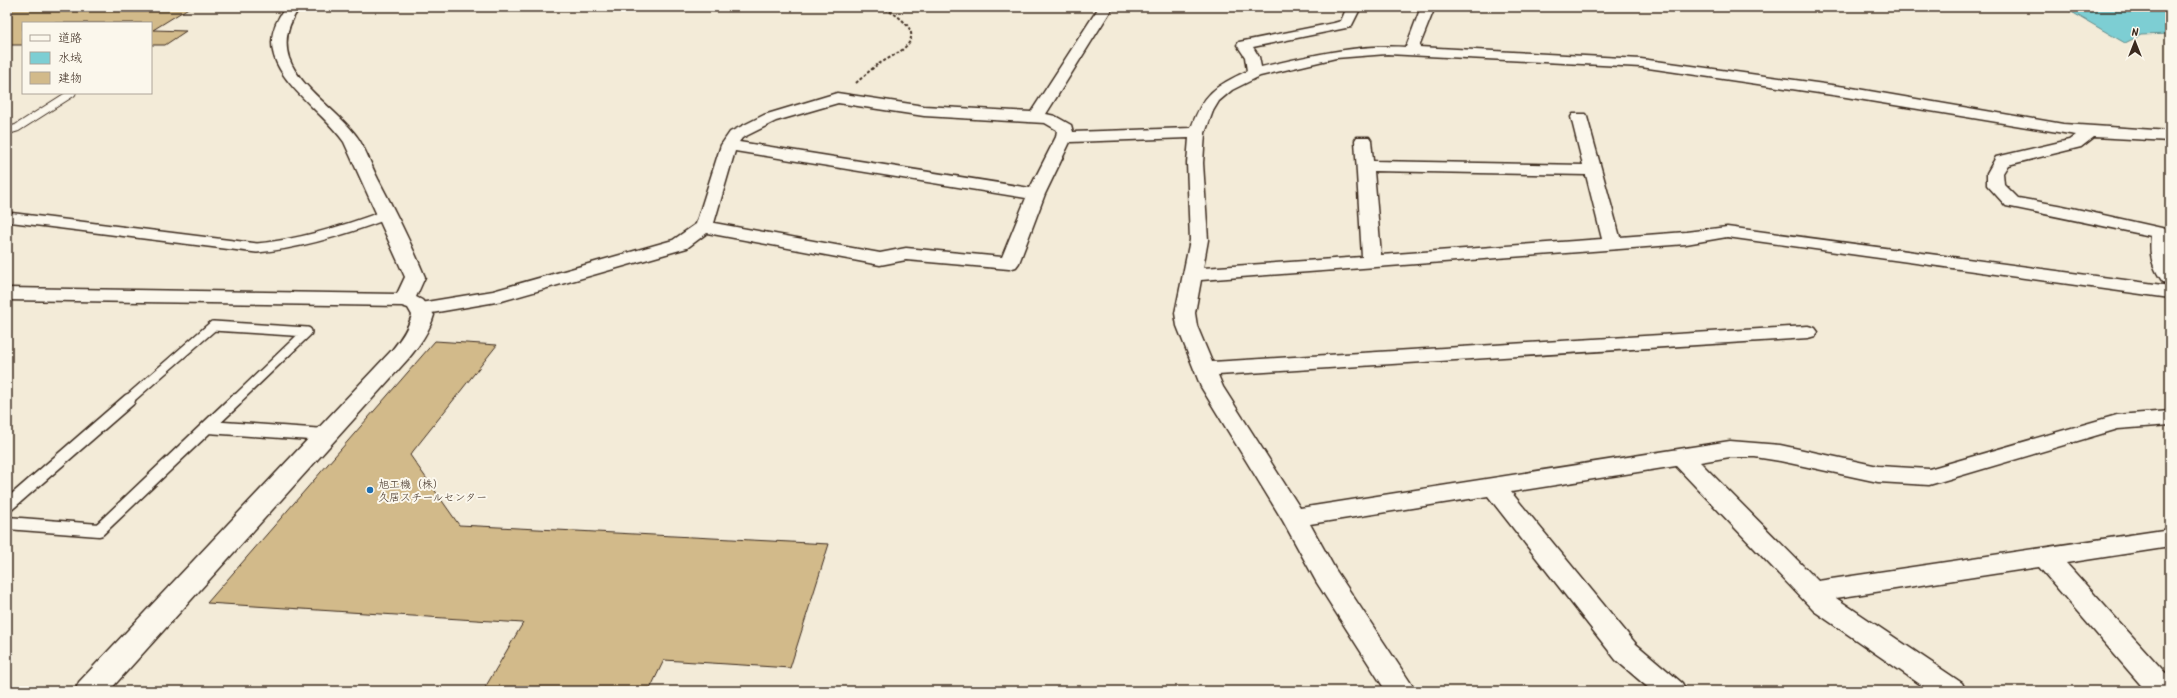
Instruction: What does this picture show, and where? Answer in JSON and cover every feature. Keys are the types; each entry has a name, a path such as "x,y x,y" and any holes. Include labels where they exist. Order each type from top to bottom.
{"street":[{"path":"293,7 288,12 279,36 279,44 284,63 298,85 351,141 388,214 415,277 412,305"},
{"path":"1036,117 1106,7"},
{"path":"1255,73 1252,57 1244,46 1346,24 1354,7"},
{"path":"1411,51 1428,7"},
{"path":"1402,691 1375,653 1326,576 1294,518 1212,387 1203,369 1187,326 1185,313 1199,240 1195,163 1197,133 1205,111 1213,98 1227,87 1255,73 1336,54 1387,50 1411,51 1641,63 1846,92 2062,129 2170,136"},
{"path":"7,294 412,305 494,297 680,244 704,228 729,145 736,135 770,118 837,98 924,110 1036,117 1050,119 1065,128 1064,137 1036,194 1009,263 906,254 880,260 704,228"},
{"path":"1579,117 1612,243"},
{"path":"2090,132 2076,144 2002,161 1995,173 1996,185 2012,202 2063,210 2160,233 2158,260 2161,267 2170,278"},
{"path":"1064,137 1197,133"},
{"path":"1364,140 1372,262"},
{"path":"729,145 1036,194"},
{"path":"1366,166 1594,170"},
{"path":"1192,275 1612,243 1727,232 2170,292"},
{"path":"99,681 411,340 422,324 423,315 412,305"},
{"path":"1203,369 1808,332"},
{"path":"1294,518 1730,449 1750,448 1870,474 1907,478 1929,477 2117,422 2151,418 2170,418"},
{"path":"1681,457 1824,604 1952,691"},
{"path":"1494,487 1626,652 1672,691"},
{"path":"1812,592 2170,538"},
{"path":"2046,557 2164,691"}],"lane":[{"path":"7,131 16,128 70,94"},
{"path":"7,217 257,248 287,245 365,223 388,214"},
{"path":"7,506 213,326 307,332 99,530 7,523"},
{"path":"208,427 325,435"}],"path":[{"path":"837,98 876,66 903,50 910,43 913,33 911,28 895,15 880,7"}],"water":[{"path":"2063,7 2170,7 2170,34 2141,35 2125,43"}],"building":[{"path":"7,7 190,7 153,30 186,31 165,45 152,45 152,22 22,22 22,45 7,45"},
{"name":"旭工機（株） 久居スチールセンター","path":"435,341 497,345 410,455 459,525 829,544 790,668 664,660 649,691 483,691 523,623 207,603"}],"place":[{"name":"旭工機（株） 久居スチールセンター","path":"370,490"}]}
